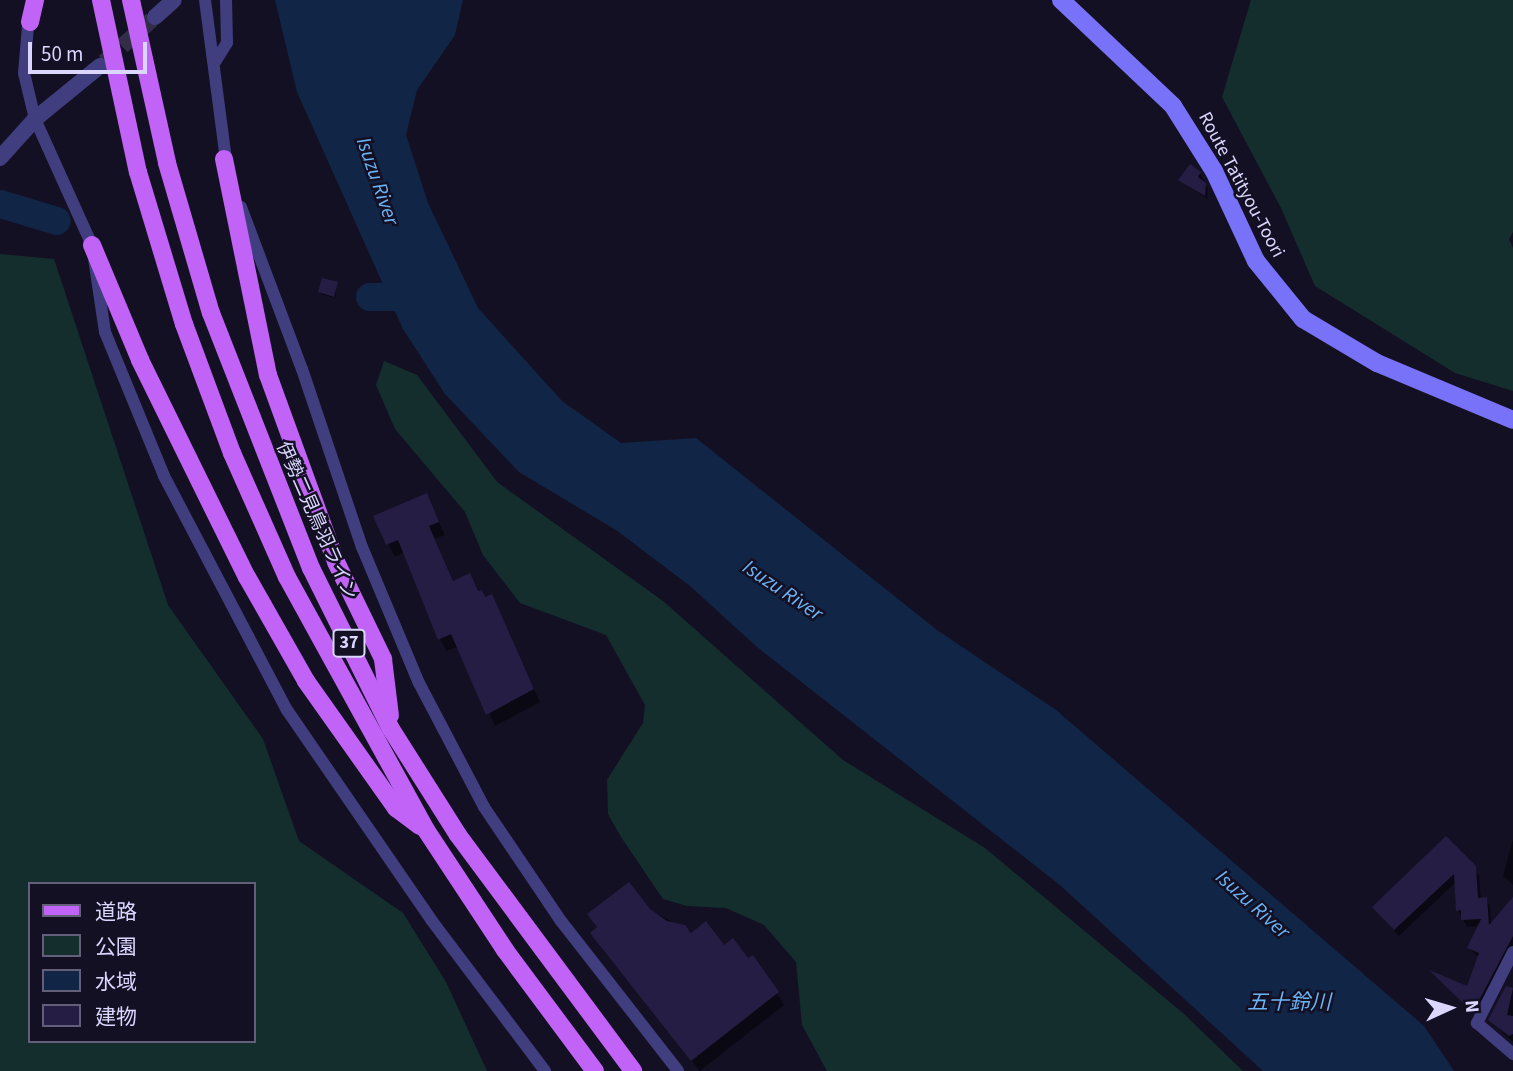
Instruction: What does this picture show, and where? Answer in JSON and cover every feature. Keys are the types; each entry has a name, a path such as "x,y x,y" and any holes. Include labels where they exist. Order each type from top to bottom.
{"main road":[{"path":"30,22 35,0"},
{"name":"37","path":"101,0 138,172 184,324 232,453 293,588 426,830 505,950 595,1071"},
{"name":"伊勢二見鳥羽ライン","path":"131,0 167,163 211,313 311,568 391,729 529,936 633,1071"},
{"name":"Route Tatityou-Toori","path":"1061,0 1173,106 1214,171 1256,261 1303,319 1377,363 1513,420"},
{"path":"224,159 268,375 336,562 383,659 391,729"},
{"path":"92,245 140,360 247,577 306,681 396,808 426,830"}],"street":[{"path":"27,0 30,22 24,74 35,119 92,245 105,332 164,476 287,710 432,921 545,1071"},
{"path":"155,17 174,0"},
{"path":"205,0 215,62 224,159 362,547 419,682 484,807 561,921 678,1071"},
{"path":"215,62 227,44 226,0"},
{"path":"0,158 35,119 100,66"},
{"path":"1513,952 1477,1023 1513,1054"}],"green space":[{"path":"1251,0 1513,0 1513,232 1509,239 1513,248 1513,391 1455,373 1315,286 1281,208 1222,97"},
{"path":"0,254 54,259 168,605 263,739 299,841 403,913 446,982 487,1071 0,1071"},
{"path":"384,361 417,375 497,482 663,601 843,760 985,848 1184,1014 1243,1071 827,1071 802,1025 796,962 764,925 726,908 687,906 663,899 621,837 608,814 607,780 643,723 645,705 606,635 520,603 483,555 465,512 395,429 376,385"}],"water":[{"name":"五十鈴川","path":"275,0 463,0 455,35 417,90 406,135 428,203 478,308 562,401 621,443 696,438 937,630 1056,710 1424,1026 1454,1071 1263,1071 1061,886 757,647 690,586 616,530 519,472 445,394 403,329 297,92"}],"building":[{"path":"1190,164 1201,172 1198,177 1206,183 1205,196 1178,180"},
{"path":"322,278 338,282 334,297 318,292"},
{"path":"427,493 439,522 429,526 453,581 470,573 478,591 482,590 485,597 492,594 534,689 486,715 451,634 438,640 398,540 386,545 373,516"},
{"path":"1446,836 1476,866 1478,898 1487,897 1489,925 1513,897 1513,936 1475,1008 1463,1003 1429,970 1467,986 1479,953 1467,948 1481,919 1461,920 1461,910 1456,911 1454,874 1394,930 1372,907"},
{"path":"629,882 650,909 667,921 685,925 691,933 706,921 724,945 733,938 748,958 753,955 779,992 691,1061 590,933 597,927 587,914"},
{"path":"1506,986 1513,988 1507,1015 1513,1016 1513,1034 1509,1036 1488,1020"}],"waterway":[{"path":"0,204 57,221"},
{"path":"370,297 418,297"}],"tunnel":[{"path":"104,62 155,17"}],"water label":[{"name":"Isuzu River","path":"378,181"},
{"name":"Isuzu River","path":"783,590"},
{"name":"Isuzu River","path":"1253,904"}]}
